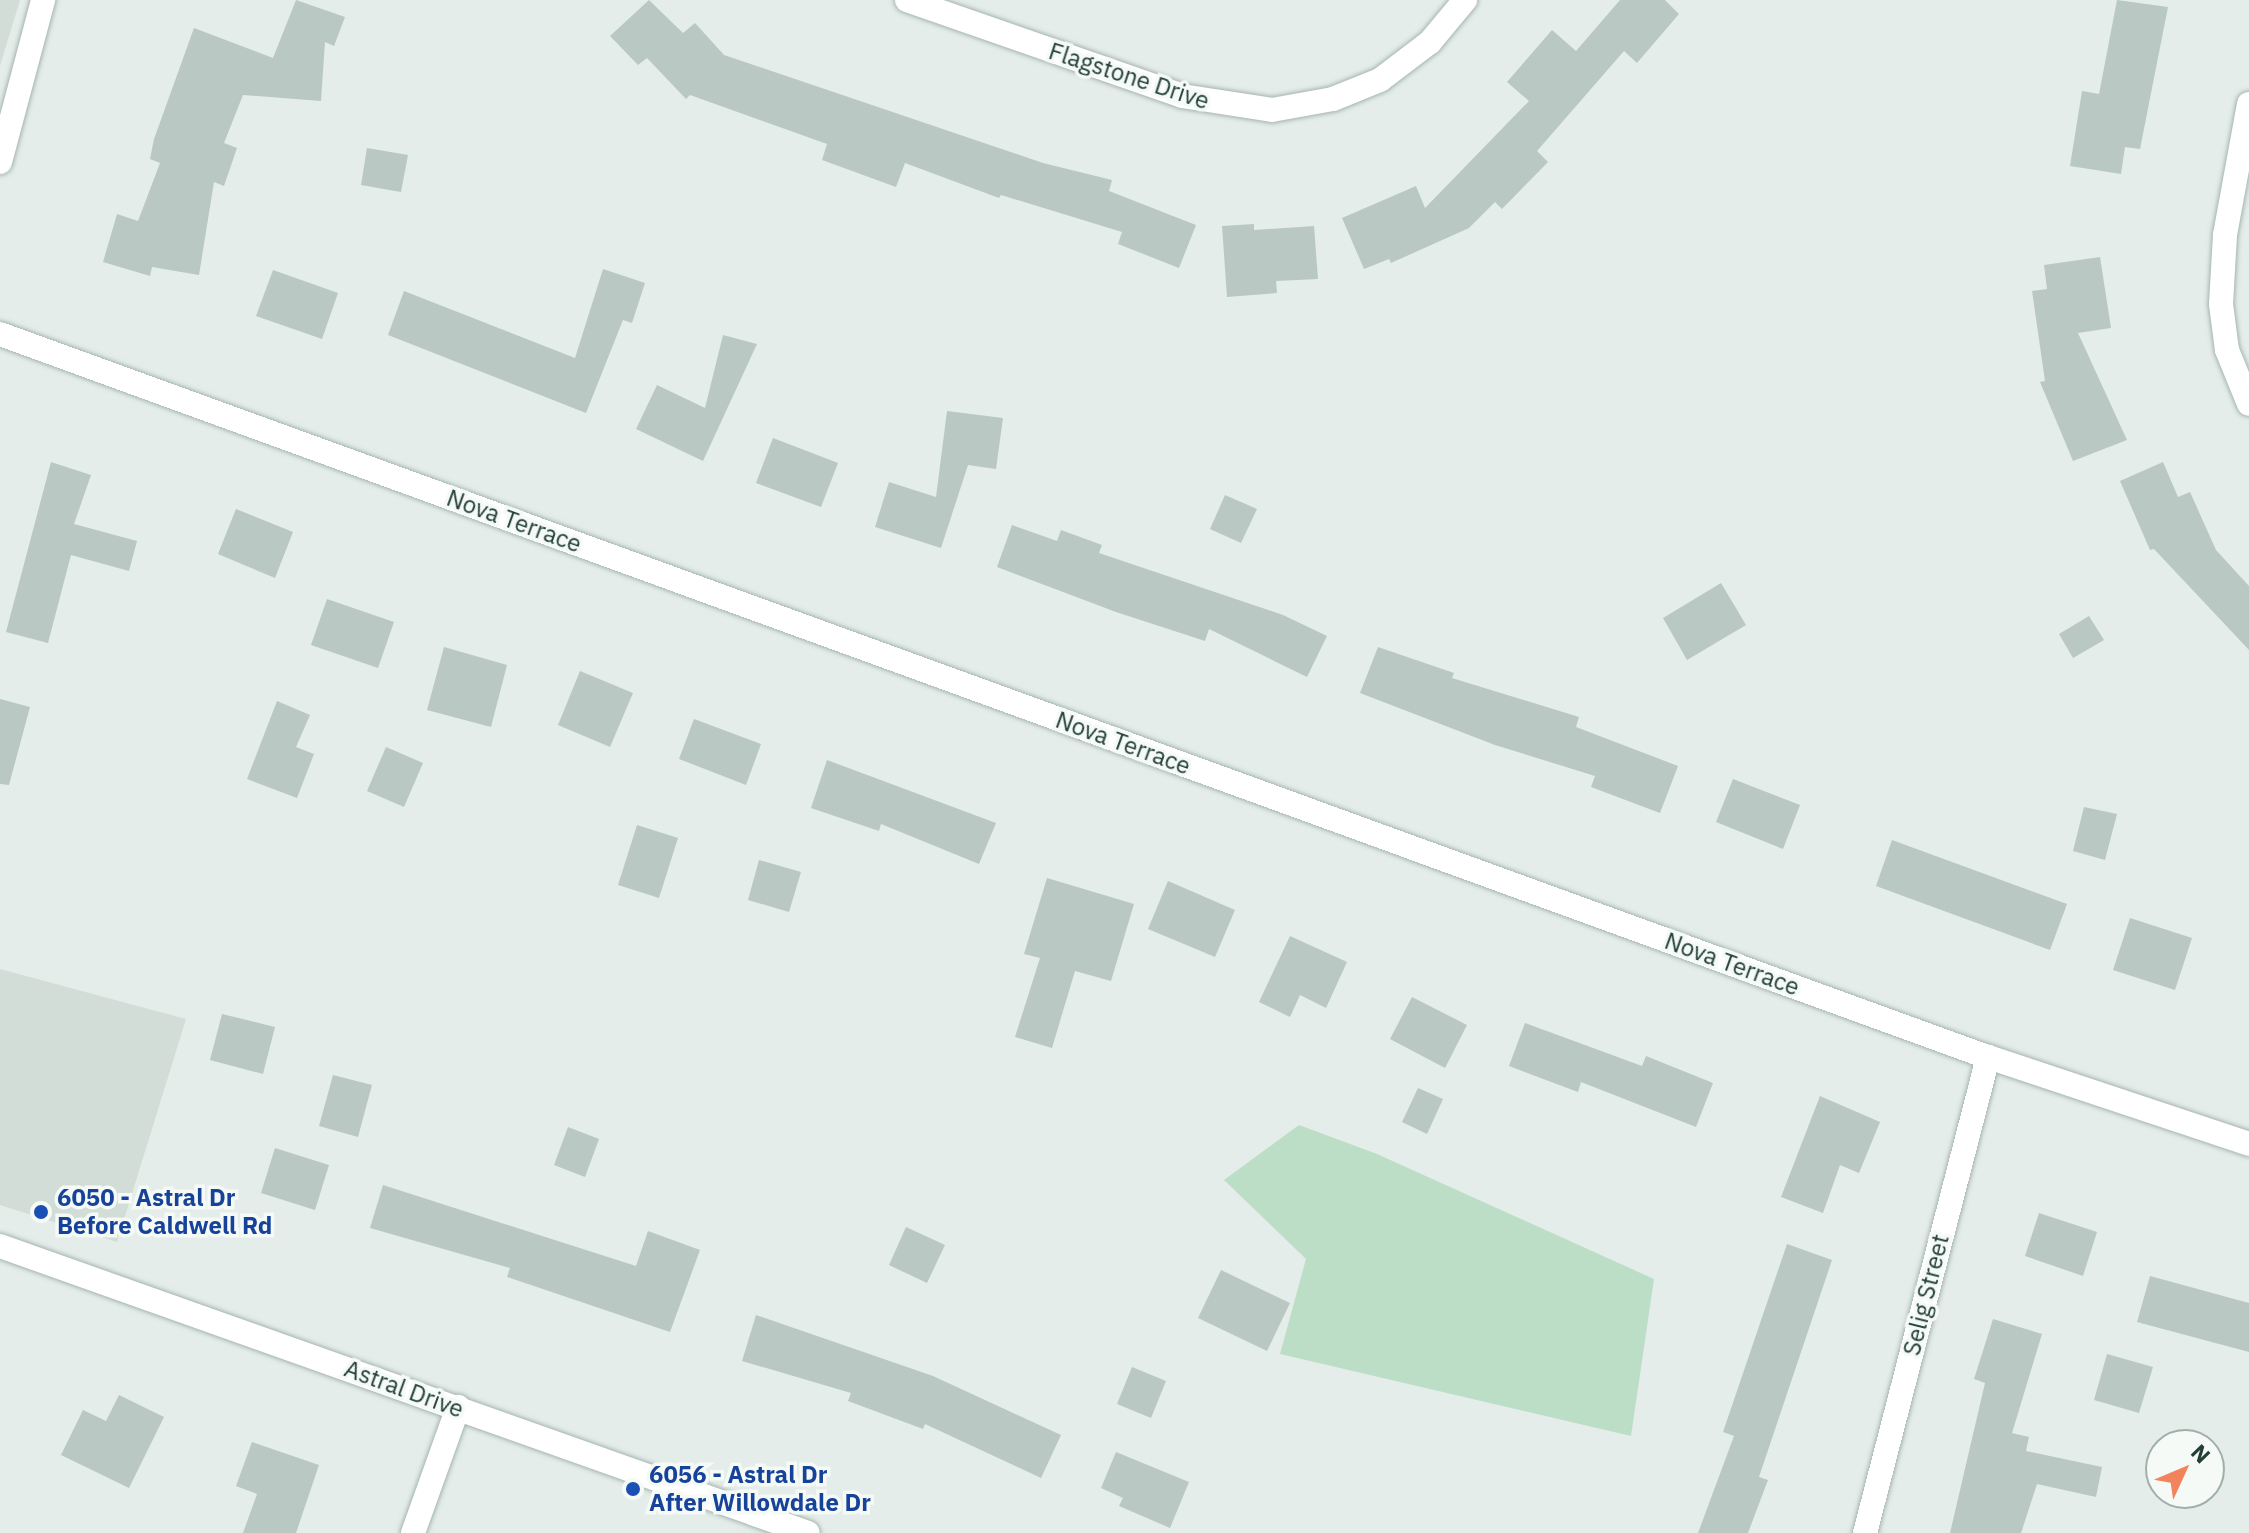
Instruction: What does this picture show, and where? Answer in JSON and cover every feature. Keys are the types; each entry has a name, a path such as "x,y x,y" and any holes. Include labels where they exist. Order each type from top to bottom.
{"street":[{"path":"0,162 43,0"},
{"name":"Flagstone Drive","path":"907,0 1182,96 1272,110 1333,99 1380,80 1430,42 1465,0"},
{"path":"2249,104 2225,235 2221,304 2227,350 2249,404"},
{"name":"Nova Terrace","path":"0,334 1988,1057 2249,1144"},
{"name":"Selig Street","path":"1865,1533 1988,1057"},
{"name":"Astral Drive","path":"0,1246 808,1533"},
{"path":"413,1533 458,1407"}],"shaded area":[{"path":"0,0 20,0 0,66"},
{"path":"0,969 186,1019 117,1242 0,1205"}],"green space":[{"path":"1299,1125 1377,1154 1654,1279 1631,1436 1280,1354 1306,1259 1224,1180"}],"building":[{"path":"296,0 345,17 334,46 325,42 321,101 243,95 224,143 237,148 224,186 214,182 199,275 152,267 150,276 103,262 117,214 138,221 160,163 150,159 154,139 194,28 273,58"},
{"path":"649,0 683,33 695,23 724,55 1043,163 1112,180 1109,191 1196,225 1179,268 1118,244 1122,232 1001,195 999,198 905,163 896,187 822,160 827,144 690,95 686,99 647,58 638,65 610,36"},
{"path":"1620,0 1665,0 1679,14 1637,63 1624,51 1537,151 1548,162 1502,209 1495,202 1469,228 1391,263 1389,259 1364,269 1342,218 1416,186 1425,208 1529,101 1507,82 1552,30 1576,51"},
{"path":"2117,0 2168,7 2140,149 2125,147 2121,174 2070,166 2082,91 2099,94"},
{"path":"367,148 408,155 401,192 361,185"},
{"path":"1254,224 1254,230 1314,226 1318,279 1276,281 1277,293 1227,297 1222,226"},
{"path":"2100,257 2111,328 2078,333 2127,440 2073,461 2040,382 2045,381 2032,291 2047,289 2044,265"},
{"path":"603,269 645,283 632,323 623,320 586,413 388,335 404,291 575,358"},
{"path":"273,270 338,293 322,339 256,316"},
{"path":"723,335 757,344 703,461 636,429 657,385 705,408"},
{"path":"947,411 1003,418 996,469 968,465 941,548 875,527 889,482 936,497"},
{"path":"773,438 838,463 821,507 756,483"},
{"path":"51,462 91,475 74,524 137,541 129,571 71,555 48,643 6,632"},
{"path":"2163,462 2178,497 2190,492 2216,550 2249,586 2249,650 2154,549 2150,550 2120,481"},
{"path":"1225,495 1257,509 1241,543 1210,529"},
{"path":"236,509 293,532 275,578 218,554"},
{"path":"1012,525 1057,541 1061,530 1102,545 1099,553 1283,615 1327,636 1307,677 1209,629 1205,641 1116,612 997,567"},
{"path":"1721,583 1746,625 1687,660 1663,618"},
{"path":"327,599 394,622 378,668 311,645"},
{"path":"2089,616 2104,640 2073,658 2059,634"},
{"path":"444,647 507,665 491,727 427,710"},
{"path":"1378,647 1454,673 1452,678 1579,717 1576,727 1678,766 1660,813 1591,787 1595,776 1495,745 1360,693"},
{"path":"580,671 633,693 610,747 558,725"},
{"path":"0,699 30,707 9,785 0,784"},
{"path":"277,701 310,715 296,747 314,754 297,798 247,779"},
{"path":"694,719 761,744 746,785 679,759"},
{"path":"386,747 423,763 404,807 367,791"},
{"path":"827,760 996,823 979,864 881,824 879,831 811,808"},
{"path":"1733,779 1800,805 1783,849 1716,822"},
{"path":"2084,807 2117,814 2105,860 2073,851"},
{"path":"637,825 678,838 659,898 618,885"},
{"path":"1892,840 2067,904 2050,950 1876,886"},
{"path":"759,860 801,872 789,912 748,900"},
{"path":"1047,878 1134,904 1111,981 1075,971 1052,1048 1015,1037 1040,958 1024,954"},
{"path":"1168,881 1235,910 1215,957 1148,929"},
{"path":"2130,918 2192,938 2175,990 2113,970"},
{"path":"1290,936 1347,962 1326,1008 1300,995 1290,1017 1259,1002"},
{"path":"1412,997 1467,1025 1445,1068 1390,1039"},
{"path":"222,1014 275,1027 263,1074 210,1060"},
{"path":"1525,1023 1642,1066 1646,1056 1713,1083 1696,1127 1581,1082 1578,1092 1509,1066"},
{"path":"333,1075 372,1085 358,1137 319,1126"},
{"path":"1418,1088 1443,1099 1427,1134 1402,1122"},
{"path":"1820,1096 1880,1122 1859,1173 1840,1165 1823,1213 1781,1197"},
{"path":"568,1127 599,1139 585,1177 554,1165"},
{"path":"275,1148 329,1165 315,1210 261,1193"},
{"path":"383,1185 636,1266 648,1231 700,1250 670,1332 507,1277 510,1268 370,1228"},
{"path":"2039,1213 2097,1232 2083,1276 2025,1256"},
{"path":"906,1227 945,1245 927,1283 889,1265"},
{"path":"1787,1244 1832,1260 1759,1477 1768,1480 1748,1533 1698,1533 1734,1436 1723,1432"},
{"path":"1221,1270 1290,1303 1267,1351 1198,1318"},
{"path":"2150,1276 2249,1303 2249,1352 2137,1322"},
{"path":"756,1315 933,1376 1061,1435 1041,1478 925,1424 923,1429 848,1401 851,1393 742,1361"},
{"path":"1993,1319 2042,1334 2012,1433 2029,1437 2026,1451 2102,1467 2096,1497 2037,1484 2021,1533 1950,1533 1985,1383 1974,1379"},
{"path":"2107,1354 2153,1367 2139,1413 2094,1400"},
{"path":"1132,1367 1166,1381 1151,1418 1117,1404"},
{"path":"119,1395 164,1417 129,1488 61,1455 83,1410 106,1421"},
{"path":"252,1442 319,1465 296,1533 243,1533 257,1494 236,1486"},
{"path":"1116,1452 1189,1482 1170,1528 1119,1506 1123,1498 1101,1488"}],"place":[{"name":"6050 - Astral Dr Before Caldwell Rd","path":"41,1212"},
{"name":"6056 - Astral Dr After Willowdale Dr","path":"633,1489"}]}
